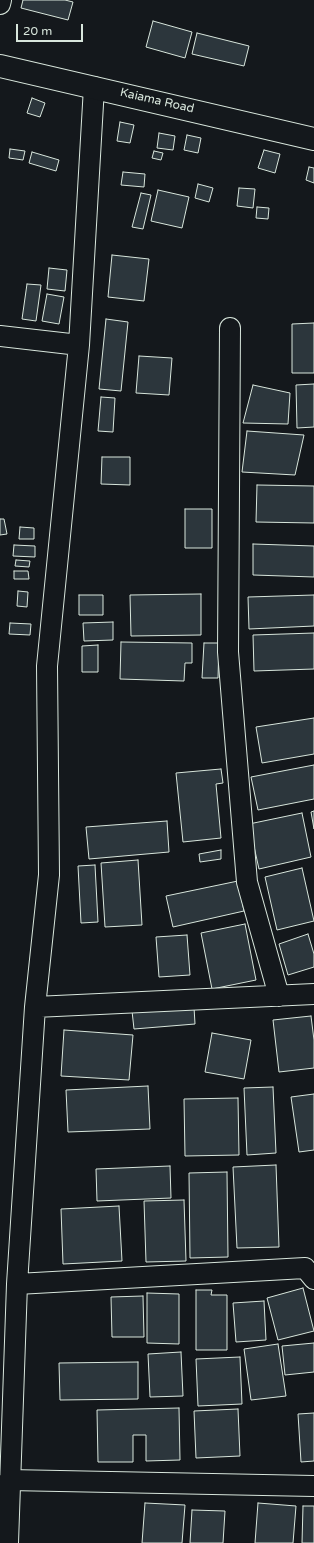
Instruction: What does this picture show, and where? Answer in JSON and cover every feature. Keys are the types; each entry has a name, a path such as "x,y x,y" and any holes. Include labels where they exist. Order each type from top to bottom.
{"highway":[{"name":"Kaiama Road","path":"0,66 314,139"}],"street":[{"path":"0,4 1,0"},
{"path":"8,1543 9,1480 6,1406 17,1284 35,1007 49,875 47,666 79,345 94,87"},
{"path":"230,328 228,652 247,882 279,996"},
{"path":"0,336 79,345"},
{"path":"35,1007 314,994"},
{"path":"17,1284 305,1268 314,1279"},
{"path":"9,1480 314,1486"}],"building":[{"path":"23,0 65,0 73,2 68,20 21,8"},
{"path":"153,21 192,32 185,58 146,47"},
{"path":"197,33 249,46 244,66 192,54"},
{"path":"32,98 45,103 40,117 27,113"},
{"path":"120,122 134,125 130,143 117,141"},
{"path":"159,133 175,136 173,150 157,148"},
{"path":"187,135 201,138 198,153 184,150"},
{"path":"10,149 25,151 23,160 9,158"},
{"path":"264,150 280,154 275,173 258,168"},
{"path":"154,151 163,153 161,160 152,158"},
{"path":"32,152 59,160 56,171 29,163"},
{"path":"309,167 314,168 314,183 306,180"},
{"path":"123,172 145,174 144,187 121,185"},
{"path":"198,184 213,188 209,202 195,198"},
{"path":"239,188 255,189 253,208 237,206"},
{"path":"158,190 189,197 182,228 151,221"},
{"path":"141,193 151,195 143,229 132,227"},
{"path":"257,207 269,208 268,219 256,218"},
{"path":"112,255 149,259 144,301 108,297"},
{"path":"49,268 67,270 65,291 47,289"},
{"path":"27,284 41,285 36,321 22,319"},
{"path":"47,294 64,297 59,324 42,321"},
{"path":"106,319 128,322 121,391 99,389"},
{"path":"314,323 314,373 292,373 292,324"},
{"path":"139,356 172,358 169,395 136,393"},
{"path":"314,384 314,427 297,428 296,385"},
{"path":"253,385 290,393 288,424 243,423"},
{"path":"101,397 115,398 113,432 98,431"},
{"path":"247,431 304,435 295,475 242,472"},
{"path":"102,457 130,457 130,485 101,484"},
{"path":"257,485 314,486 314,523 256,522"},
{"path":"185,509 212,509 212,548 185,548"},
{"path":"0,519 4,519 7,534 0,535"},
{"path":"20,527 34,528 34,539 19,539"},
{"path":"253,544 314,546 314,577 253,575"},
{"path":"14,545 35,546 35,557 13,556"},
{"path":"16,560 30,561 29,567 15,566"},
{"path":"14,571 28,571 29,579 14,579"},
{"path":"18,591 28,592 27,607 17,606"},
{"path":"201,594 201,635 131,636 130,595"},
{"path":"79,595 103,595 103,615 79,615"},
{"path":"314,595 314,626 249,629 248,597"},
{"path":"113,622 113,640 84,641 83,623"},
{"path":"10,623 31,624 30,635 9,634"},
{"path":"314,633 314,669 254,671 253,635"},
{"path":"121,642 192,643 192,663 185,663 184,681 120,679"},
{"path":"204,643 219,643 218,678 202,678"},
{"path":"98,645 98,672 82,672 82,646"},
{"path":"314,718 314,754 262,763 256,727"},
{"path":"314,765 314,799 258,810 251,777"},
{"path":"221,769 223,783 216,784 221,838 183,842 176,773"},
{"path":"314,811 314,829 311,812"},
{"path":"302,813 311,857 259,869 249,824"},
{"path":"167,821 169,852 89,859 86,827"},
{"path":"221,850 221,859 200,862 199,854"},
{"path":"138,860 142,925 105,927 101,863"},
{"path":"95,865 98,922 81,923 78,866"},
{"path":"302,868 314,921 277,930 265,877"},
{"path":"238,881 244,911 173,927 166,896"},
{"path":"245,924 256,980 212,989 201,933"},
{"path":"308,934 314,954 314,967 288,975 279,944"},
{"path":"187,935 190,975 159,977 156,937"},
{"path":"194,1007 195,1024 134,1029 132,1011"},
{"path":"311,1016 314,1040 314,1068 279,1072 273,1020"},
{"path":"64,1030 133,1035 129,1080 61,1076"},
{"path":"212,1033 251,1040 244,1079 205,1072"},
{"path":"148,1086 150,1129 68,1132 66,1090"},
{"path":"273,1087 276,1153 247,1155 244,1088"},
{"path":"314,1094 314,1150 299,1152 291,1097"},
{"path":"238,1098 239,1155 185,1156 184,1099"},
{"path":"276,1165 279,1247 237,1248 233,1167"},
{"path":"170,1166 171,1198 97,1201 96,1169"},
{"path":"227,1172 228,1257 190,1258 189,1173"},
{"path":"184,1200 186,1261 146,1262 144,1201"},
{"path":"119,1206 122,1261 63,1264 61,1209"},
{"path":"303,1288 314,1331 278,1340 267,1298"},
{"path":"196,1290 212,1290 211,1295 227,1295 227,1350 196,1350"},
{"path":"147,1293 179,1294 179,1344 147,1343"},
{"path":"143,1296 144,1337 112,1337 111,1297"},
{"path":"264,1301 266,1340 236,1342 233,1303"},
{"path":"314,1343 314,1372 285,1375 282,1346"},
{"path":"278,1344 286,1396 251,1400 244,1349"},
{"path":"181,1352 183,1396 150,1397 148,1354"},
{"path":"240,1357 242,1404 198,1406 196,1359"},
{"path":"138,1362 138,1399 60,1400 59,1363"},
{"path":"179,1408 180,1460 146,1461 146,1435 133,1435 133,1462 98,1462 97,1410"},
{"path":"238,1409 240,1456 196,1458 194,1411"},
{"path":"314,1413 314,1461 301,1462 298,1414"},
{"path":"145,1503 185,1505 182,1543 142,1543"},
{"path":"258,1503 296,1506 293,1543 255,1543"},
{"path":"303,1506 314,1506 314,1543 302,1543"},
{"path":"192,1510 225,1511 223,1543 190,1543"}]}
